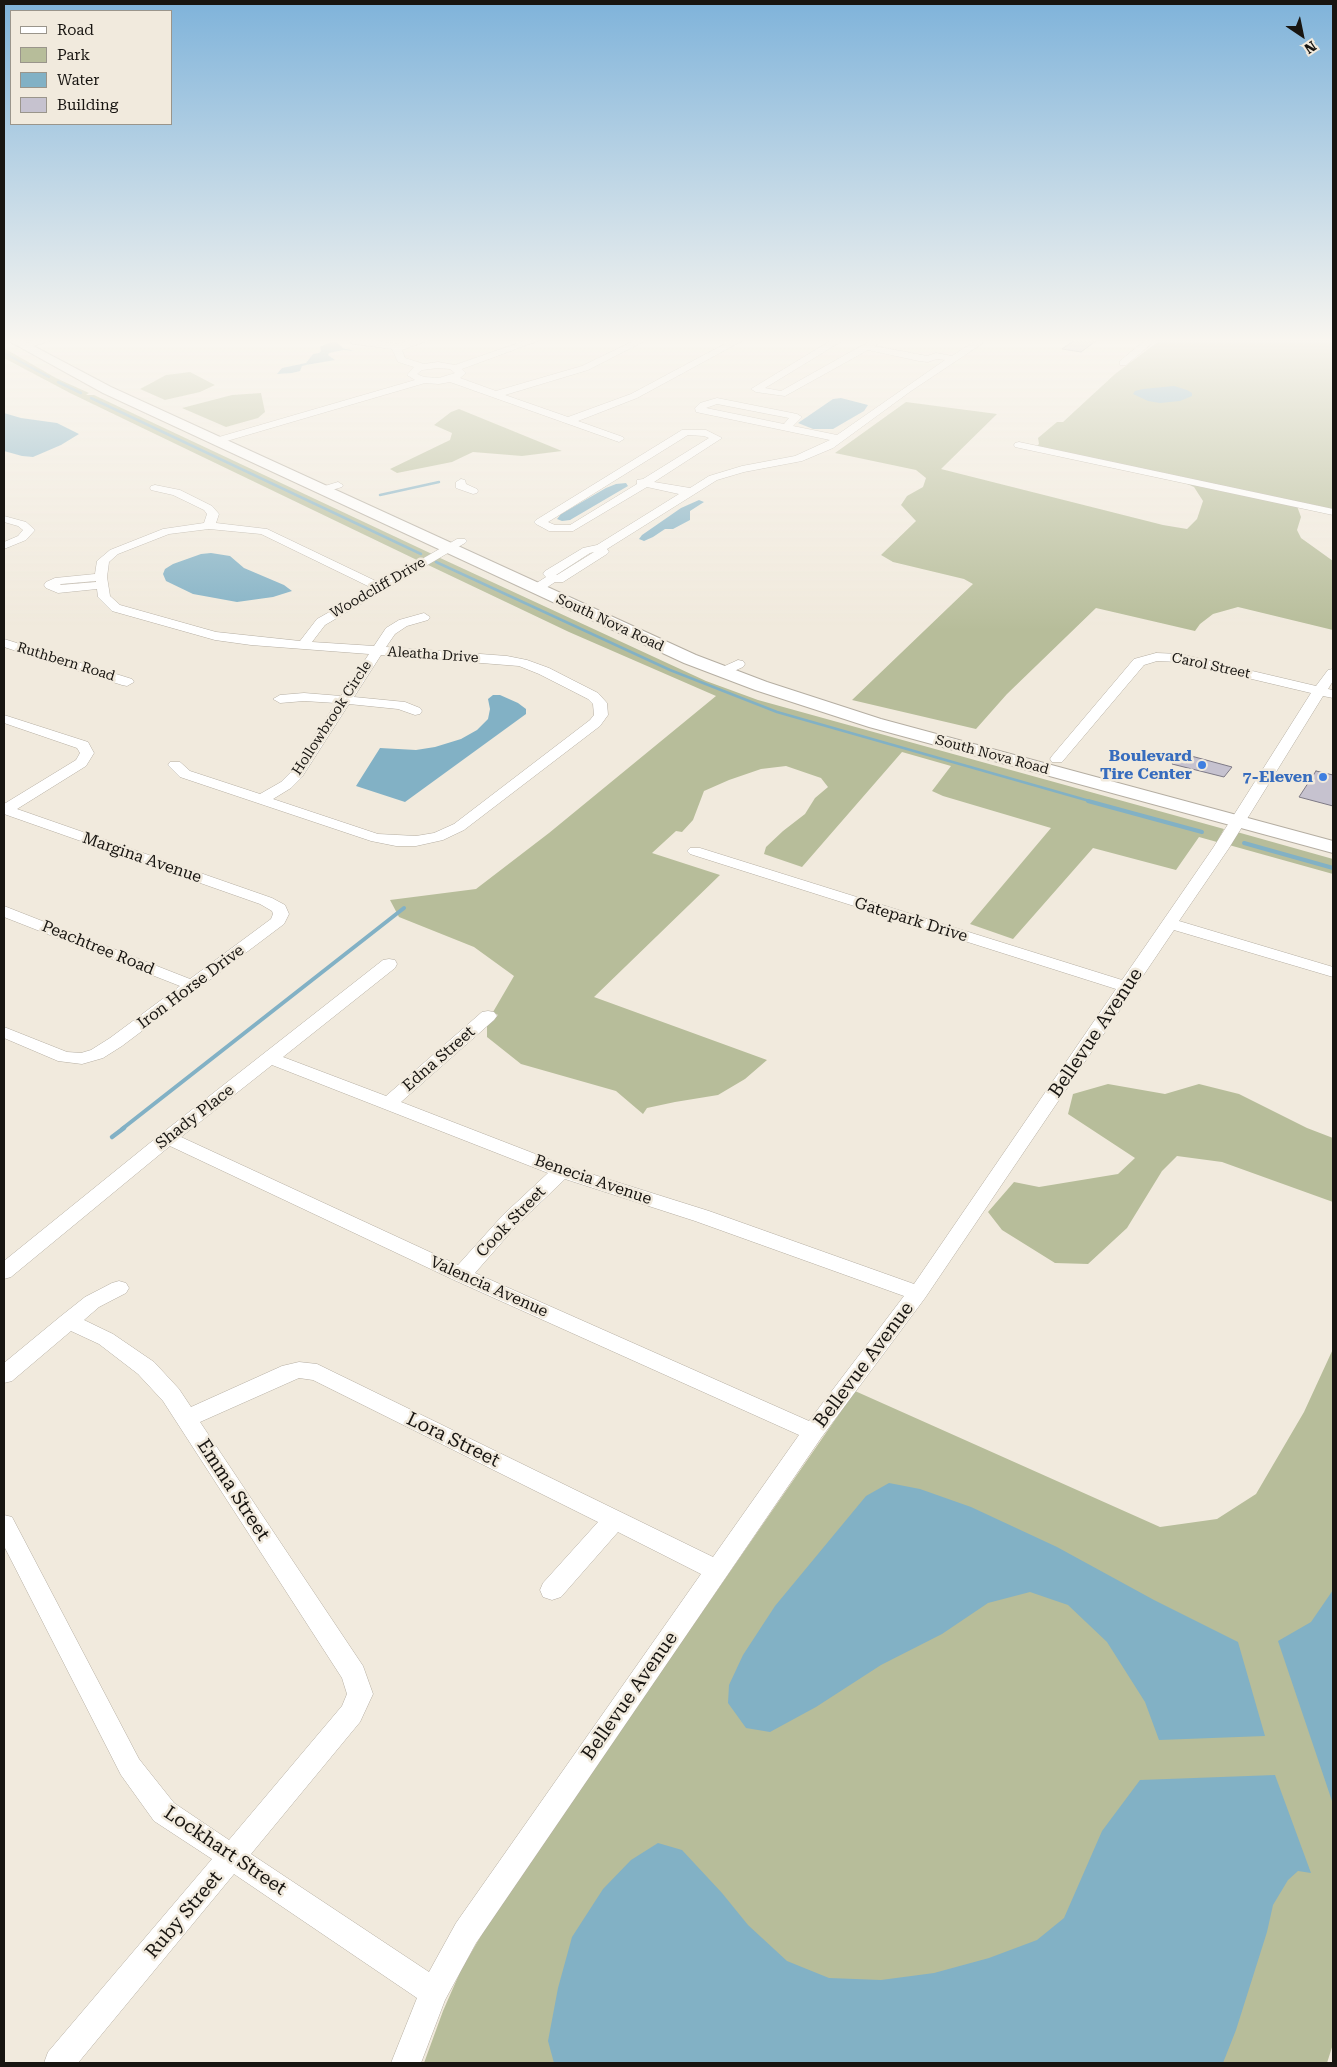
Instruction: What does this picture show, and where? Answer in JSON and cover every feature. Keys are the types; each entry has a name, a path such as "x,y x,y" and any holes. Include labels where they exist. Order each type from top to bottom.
{"main road":[{"name":"South Nova Road","path":"221,437 322,490 546,583 660,647 887,713 1057,759 1241,815"},
{"name":"South Nova Road","path":"222,437 338,485 454,544"},
{"name":"South Nova Road","path":"730,668 799,699 883,725 1241,815"},
{"path":"1241,815 1333,832"},
{"path":"1241,815 1333,847"}],"street":[{"path":"615,437 619,439"},
{"path":"677,437 540,522 553,529 573,528 649,482 716,437"},
{"path":"546,583 559,578 603,552 600,548 689,491 720,476 816,453 839,438"},
{"path":"1019,445 1333,512"},
{"path":"617,474 680,491 689,491"},
{"path":"461,482 460,486 473,491"},
{"path":"322,490 338,485"},
{"path":"155,488 176,492 210,510 213,514 209,526"},
{"path":"4,519 26,526 29,530 26,535 4,546"},
{"name":"Aleatha Drive","path":"174,765 185,774 376,838 406,841 430,838 459,827 595,723 601,715 600,703 593,696 529,665 507,660 303,645 215,636 160,621 111,604 104,597 101,581 103,561 114,552 167,531 209,526 264,531 380,587"},
{"name":"Woodcliff Drive","path":"303,645 322,622 454,544"},
{"name":"Hollowbrook Circle","path":"261,800 292,780 346,700 376,650 396,626 424,617"},
{"name":"Ruthbern Road","path":"4,643 127,682"},
{"name":"Carol Street","path":"1057,759 1138,662 1156,657 1180,658 1326,692"},
{"name":"Bellevue Avenue","path":"406,2063 434,1992 466,1933 813,1432 918,1293 1326,692 1333,674"},
{"path":"280,699 304,697 346,700 400,705 415,711"},
{"path":"4,719 83,745 87,753 81,762 4,810"},
{"name":"Margina Avenue","path":"4,810 266,901 279,908"},
{"name":"Gatepark Drive","path":"695,851 1127,987"},
{"name":"Iron Horse Drive","path":"4,1032 64,1057 76,1059 89,1057 116,1042 278,921 282,914 279,908"},
{"name":"Peachtree Road","path":"4,911 191,986"},
{"path":"1169,923 1333,972"},
{"name":"Shady Place","path":"4,1272 168,1138 389,964"},
{"name":"Edna Street","path":"389,1103 488,1016"},
{"name":"Benecia Avenue","path":"270,1058 562,1171 702,1216 918,1293"},
{"name":"Valencia Avenue","path":"168,1138 461,1275 813,1432"},
{"name":"Cook Street","path":"461,1275 510,1220 562,1171"},
{"path":"4,1375 92,1302 119,1288"},
{"name":"Emma Street","path":"68,1321 106,1339 146,1368 171,1395 354,1674 360,1694"},
{"name":"Lora Street","path":"186,1418 290,1372 310,1370 326,1376 716,1570"},
{"path":"552,1590 614,1520"},
{"name":"Lockhart Street","path":"4,1524 130,1767 164,1812 434,1992"},
{"name":"Ruby Street","path":"59,2063 351,1714 360,1694"}],"green space":[{"path":"162,437 184,437 432,554 419,561"},
{"path":"451,437 529,437 562,451 522,456 473,452 452,462 397,473 390,469 450,440"},
{"path":"857,437 973,437 941,469 1163,525 1187,529 1197,519 1203,501 1194,487 1185,483 1297,506 1301,517 1297,530 1301,538 1333,561 1333,630 1238,607 1213,614 1200,624 1195,631 1096,608 1007,694 976,729 852,700 973,584 964,579 893,562 881,555 916,521 901,505 907,496 923,487 926,478 916,470 835,453"},
{"path":"1333,437 1333,509 1037,446 1039,444 1038,438"},
{"path":"438,557 706,681 758,700 1224,829 1217,842 1199,837 1176,870 1093,848 1013,939 970,924 1051,828 943,796 932,791 951,766 902,752 802,867 764,854 766,847 805,814 815,798 828,787 821,778 786,766 761,769 704,791 693,820 682,832 676,831 652,853 720,875 594,997 767,1060 745,1079 718,1095 647,1108 643,1114 616,1091 521,1064 487,1037 487,1024 498,1015 493,1012 514,976 474,947 399,917 390,900 476,889 549,833 716,696 569,632 426,564"},
{"path":"1237,832 1333,859 1333,874 1229,845"},
{"path":"1108,1084 1165,1094 1199,1084 1239,1094 1307,1128 1333,1138 1333,1202 1222,1162 1177,1156 1162,1171 1127,1228 1088,1264 1055,1263 1002,1230 988,1212 1014,1182 1039,1187 1118,1174 1135,1158 1068,1114 1073,1094"},
{"path":"1333,1349 1333,2044 1327,2063 424,2063 443,2011 461,1970 496,1910 855,1391 1160,1527 1217,1519 1256,1494 1304,1412"}],"water":[{"path":"4,437 73,437 33,457 4,451"},
{"path":"626,483 628,486 570,520 562,521 557,519 561,514 606,488"},
{"path":"699,500 704,502 690,511 690,520 673,529 665,529 644,541 639,539 681,508"},
{"path":"211,553 230,556 244,568 284,585 292,591 273,597 237,602 193,594 166,581 163,574 165,569 173,564 201,554"},
{"path":"493,695 500,695 518,703 526,709 526,714 405,802 356,786 380,748 416,750 435,747 461,739 477,730 488,719 490,709 488,699"},
{"path":"889,1483 920,1489 971,1507 1057,1547 1154,1600 1238,1642 1265,1736 1159,1740 1145,1702 1107,1642 1068,1605 1030,1592 988,1603 942,1634 881,1665 816,1707 770,1732 746,1728 728,1703 729,1685 743,1655 775,1606 866,1496"},
{"path":"1333,1590 1333,1804 1278,1641 1311,1622"},
{"path":"1275,1775 1311,1873 1298,1871 1288,1880 1273,1905 1267,1932 1236,2030 1223,2063 554,2063 548,2041 558,1988 572,1937 603,1889 631,1860 658,1843 682,1850 722,1893 748,1925 787,1961 829,1978 881,1980 934,1973 989,1958 1037,1940 1064,1918 1102,1831 1140,1780"}],"building":[{"name":"Boulevard Tire Center","path":"1180,753 1232,767 1224,777 1172,764"},
{"path":"1316,771 1333,775 1333,806 1299,797"}],"waterway":[{"path":"174,437 421,554"},
{"path":"380,495 439,482"},
{"path":"436,562 670,670 777,712 1093,802"},
{"path":"1088,801 1202,832"},
{"path":"1244,843 1333,868"},
{"path":"122,1129 404,908"},
{"path":"112,1137 124,1128"}],"place":[{"name":"Boulevard Tire Center","path":"1202,765"},
{"name":"7-Eleven","path":"1323,777"}]}
